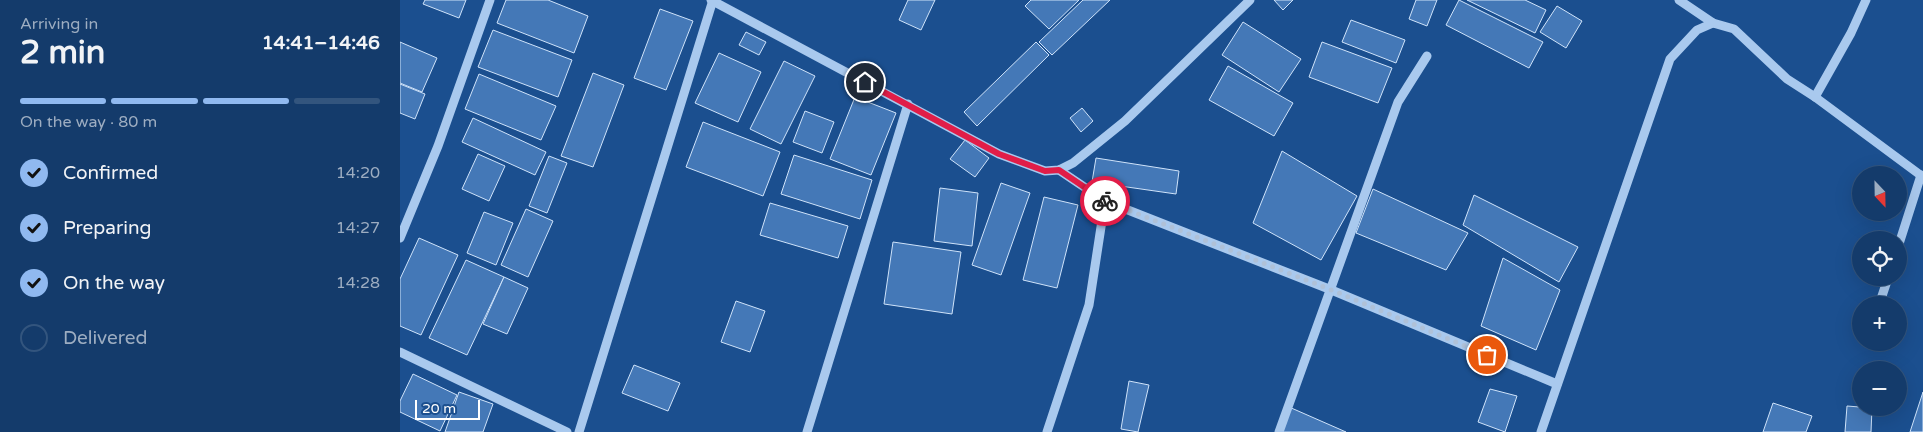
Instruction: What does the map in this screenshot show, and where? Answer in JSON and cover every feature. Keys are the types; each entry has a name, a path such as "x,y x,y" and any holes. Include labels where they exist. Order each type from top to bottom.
{"street":[{"path":"400,238 438,146 490,0"},
{"path":"579,432 712,0 999,154 1045,171 1059,170 1073,163 1125,121 1250,0"},
{"path":"1679,0 1713,23 1734,29 1787,79 1816,97 1922,176 1903,231"},
{"path":"1816,97 1851,33 1866,0"},
{"path":"1541,432 1670,59 1697,30 1713,23"},
{"path":"1279,432 1398,102 1427,56"},
{"path":"807,432 908,104"},
{"path":"1059,170 1105,201 1329,289 1557,384"},
{"path":"1047,432 1089,305 1105,201"},
{"path":"400,352 567,432"}],"building":[{"path":"425,0 466,0 459,18 423,4"},
{"path":"506,0 548,0 588,16 574,53 497,23"},
{"path":"908,0 935,0 921,30 899,20"},
{"path":"1031,0 1079,0 1049,29 1025,6"},
{"path":"1083,0 1110,0 1052,55 1039,42"},
{"path":"1274,0 1293,0 1283,10"},
{"path":"1416,0 1437,0 1427,26 1409,19"},
{"path":"1459,0 1543,42 1529,68 1446,25"},
{"path":"1467,0 1525,0 1546,10 1535,33"},
{"path":"1557,6 1582,21 1566,48 1540,32"},
{"path":"660,9 693,21 666,90 634,78"},
{"path":"1351,20 1405,40 1396,63 1342,42"},
{"path":"1243,22 1301,59 1279,92 1222,55"},
{"path":"493,30 572,60 558,97 478,67"},
{"path":"746,32 766,42 759,55 739,45"},
{"path":"400,42 437,58 422,92 400,83"},
{"path":"1036,42 1049,55 977,126 964,112"},
{"path":"1322,42 1392,68 1378,103 1309,77"},
{"path":"719,53 761,72 738,122 695,103"},
{"path":"784,61 815,76 781,144 750,129"},
{"path":"1228,66 1293,103 1274,136 1209,100"},
{"path":"593,73 624,85 593,167 561,156"},
{"path":"479,74 556,106 541,140 465,109"},
{"path":"400,84 425,94 415,119 400,113"},
{"path":"855,97 896,113 871,175 830,159"},
{"path":"1082,108 1093,121 1081,132 1070,118"},
{"path":"805,111 834,122 822,153 793,142"},
{"path":"473,118 546,152 535,175 462,142"},
{"path":"703,122 780,152 763,196 686,167"},
{"path":"965,140 989,158 975,177 950,159"},
{"path":"1282,151 1357,196 1321,260 1253,223"},
{"path":"478,154 505,166 489,201 462,189"},
{"path":"794,155 872,180 860,219 781,194"},
{"path":"549,156 567,163 547,213 529,206"},
{"path":"1096,158 1179,171 1176,194 1092,182"},
{"path":"1001,183 1030,193 1001,275 972,265"},
{"path":"940,188 978,193 972,246 934,241"},
{"path":"1373,189 1468,233 1446,270 1356,233"},
{"path":"1474,195 1578,247 1559,282 1463,225"},
{"path":"1044,197 1078,205 1057,288 1023,280"},
{"path":"770,203 848,226 838,258 760,235"},
{"path":"526,209 553,221 528,277 501,265"},
{"path":"484,212 513,223 496,265 467,253"},
{"path":"419,238 458,255 421,335 400,326 400,279"},
{"path":"893,242 961,252 952,314 884,304"},
{"path":"1503,258 1560,290 1536,350 1481,326"},
{"path":"466,260 504,277 467,355 429,338"},
{"path":"504,277 528,288 507,334 483,324"},
{"path":"736,301 765,311 750,352 721,342"},
{"path":"634,365 680,383 668,411 622,393"},
{"path":"413,374 457,395 440,431 400,412 400,401"},
{"path":"1129,381 1149,385 1138,432 1121,429"},
{"path":"1490,389 1517,396 1505,432 1478,422"},
{"path":"459,392 493,404 483,432 445,432"},
{"path":"1923,392 1923,432 1910,432"},
{"path":"1773,403 1812,416 1806,432 1763,432"},
{"path":"1847,406 1852,406 1852,416 1872,416 1871,432 1845,432"},
{"path":"1289,407 1346,432 1282,432"}],"way so far":[{"path":"1105,201 1329,289 1487,355"}],"route":[{"path":"865,82 999,154 1045,171 1059,170 1105,201"}]}
